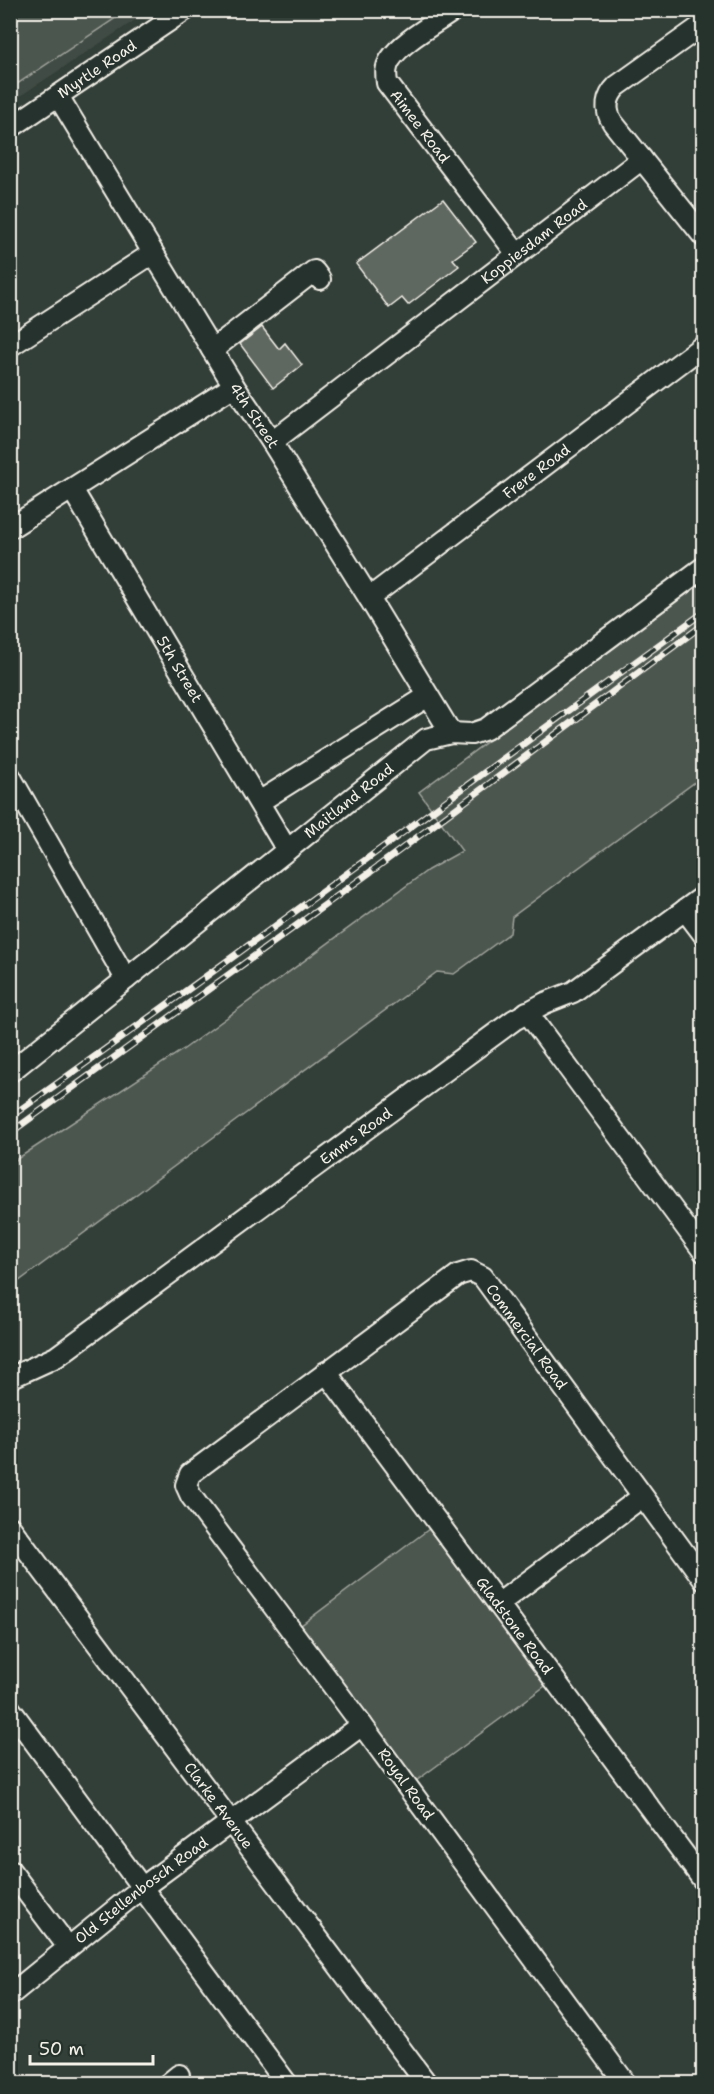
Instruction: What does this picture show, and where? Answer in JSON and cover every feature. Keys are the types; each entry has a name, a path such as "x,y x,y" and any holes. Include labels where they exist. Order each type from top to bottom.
{"street":[{"name":"Myrtle Road","path":"10,128 185,10"},
{"name":"Aimee Road","path":"454,10 402,48 390,60 385,73 387,83 517,254"},
{"path":"704,24 617,86 608,98 607,106 610,118 704,237"},
{"name":"4th Street","path":"58,96 234,386 272,442 451,733"},
{"name":"Koppiesdam Road","path":"272,442 376,353 517,254 642,159"},
{"path":"10,346 153,253"},
{"path":"212,350 314,272 320,279"},
{"name":"Frere Road","path":"369,598 704,345"},
{"path":"10,528 234,386"},
{"name":"5th Street","path":"72,489 287,850"},
{"name":"Maitland Road","path":"10,1072 426,739 451,733 471,734 486,729 704,567"},
{"path":"259,802 428,696"},
{"path":"10,776 126,979"},
{"name":"Emms Road","path":"10,1378 56,1357 514,1020 573,992 704,896"},
{"path":"685,910 704,935"},
{"path":"527,1012 704,1252"},
{"name":"Commercial Road","path":"186,1485 190,1473 458,1275 471,1271 483,1277 642,1497 702,1575"},
{"name":"Gladstone Road","path":"326,1372 704,1881"},
{"name":"Royal Road","path":"186,1485 191,1496 626,2084"},
{"path":"498,1604 642,1497"},
{"name":"Clarke Avenue","path":"10,1527 427,2084"},
{"path":"10,1709 287,2084"},
{"name":"Old Stellenbosch Road","path":"10,1995 143,1887 362,1725"},
{"path":"10,1870 68,1947"}],"shaded area":[{"path":"11,10 126,10 126,11 11,88"},
{"path":"11,11 149,11 11,102"},
{"path":"703,582 703,776 512,917 510,933 454,974 437,972 11,1287 11,1163 184,1049 428,870 462,851 419,792"},
{"path":"429,1529 545,1686 416,1781 300,1626"}],"building":[{"path":"443,199 476,242 453,259 459,266 408,305 402,298 389,308 356,264"},
{"path":"262,327 279,349 285,343 302,365 273,388 240,344"}],"railway":[{"path":"10,1117 185,992 704,612"},
{"path":"10,1133 369,873 704,624"}]}
